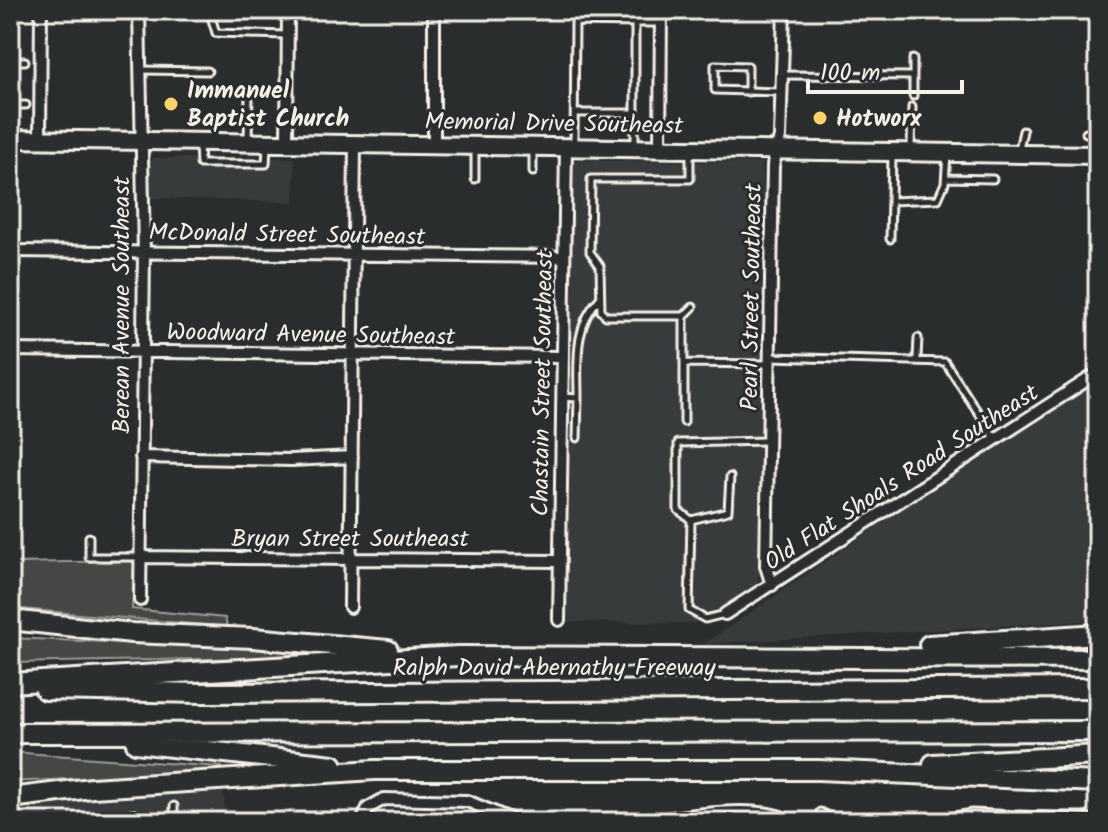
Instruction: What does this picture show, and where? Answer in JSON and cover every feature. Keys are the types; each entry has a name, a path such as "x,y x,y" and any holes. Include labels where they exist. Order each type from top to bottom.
{"highway":[{"path":"10,620 42,625 458,656"},
{"path":"10,630 42,625"},
{"path":"833,655 887,648 1098,634"},
{"path":"10,683 458,656 833,655 1098,659"},
{"name":"Ralph David Abernathy Freeway","path":"10,690 202,693 1098,688"},
{"path":"10,733 1098,731"},
{"path":"46,733 375,770"},
{"path":"818,770 1098,755"},
{"path":"10,798 71,790 375,770 818,770 1098,782"},
{"path":"10,788 71,790"}],"main road":[{"name":"Memorial Drive Southeast","path":"10,139 1098,155"}],"street":[{"path":"40,139 41,10"},
{"name":"Berean Avenue Southeast","path":"139,10 144,253 140,600"},
{"path":"287,143 288,10"},
{"path":"434,10 434,145"},
{"path":"660,148 661,10"},
{"name":"Pearl Street Southeast","path":"772,585 766,566 773,166 777,150 784,10"},
{"path":"350,607 355,144"},
{"name":"Chastain Street Southeast","path":"559,620 564,257 570,147"},
{"name":"McDonald Street Southeast","path":"10,251 564,257"},
{"name":"Woodward Avenue Southeast","path":"10,350 563,357"},
{"name":"Old Flat Shoals Road Southeast","path":"725,614 1098,373"},
{"path":"141,457 291,460 352,457"},
{"name":"Bryan Street Southeast","path":"140,557 560,561"},
{"path":"362,822 368,808 384,799 467,801 517,822"}],"lane":[{"path":"209,10 216,33 287,35"},
{"path":"570,147 575,113 575,22 661,23"},
{"path":"635,23 635,148"},
{"path":"913,59 913,96"},
{"path":"10,61 25,61"},
{"path":"748,92 748,66 715,65 715,90 748,92 781,92"},
{"path":"138,70 208,71"},
{"path":"782,75 913,76"},
{"path":"248,142 249,94 255,90"},
{"path":"10,105 26,105"},
{"path":"911,152 912,107"},
{"path":"575,113 635,113"},
{"path":"1019,154 1023,131"},
{"path":"1086,133 1098,132"},
{"path":"199,140 200,164 266,164 267,142"},
{"path":"475,146 475,179"},
{"path":"533,146 533,172"},
{"path":"690,149 690,179 591,179 590,252 600,266 601,311 606,316 684,316 693,307"},
{"path":"890,239 892,152"},
{"path":"891,201 938,199 946,178 947,153"},
{"path":"946,178 993,179"},
{"path":"577,438 578,338 584,320 600,297"},
{"path":"684,316 684,422"},
{"path":"917,358 918,338"},
{"path":"684,363 937,359 951,368 996,439"},
{"path":"562,397 578,398"},
{"path":"678,510 678,443 768,441"},
{"path":"691,520 728,511 730,477"},
{"path":"669,510 678,510 691,520"},
{"path":"691,520 689,610 705,619 725,614"},
{"path":"89,537 89,557 140,557"},
{"path":"174,806 174,822"},
{"path":"621,822 705,812 771,810 783,813 795,822"},
{"path":"820,812 840,822"},
{"path":"922,822 972,813 1098,818"}],"shaded area":[{"path":"150,158 295,158 294,202 151,198"},
{"path":"574,160 763,163 759,582 697,623 566,622"},
{"path":"1098,376 1098,620 704,644"},
{"path":"135,561 132,609 225,618 227,627 10,608 10,563"},
{"path":"10,638 271,649 308,652 308,657 10,663"},
{"path":"10,752 222,767 222,771 10,782"},
{"path":"224,791 225,822 10,822 10,808 98,795"}],"place":[{"name":"Immanuel Baptist Church","path":"171,104"},
{"name":"Hotworx","path":"820,118"}]}
